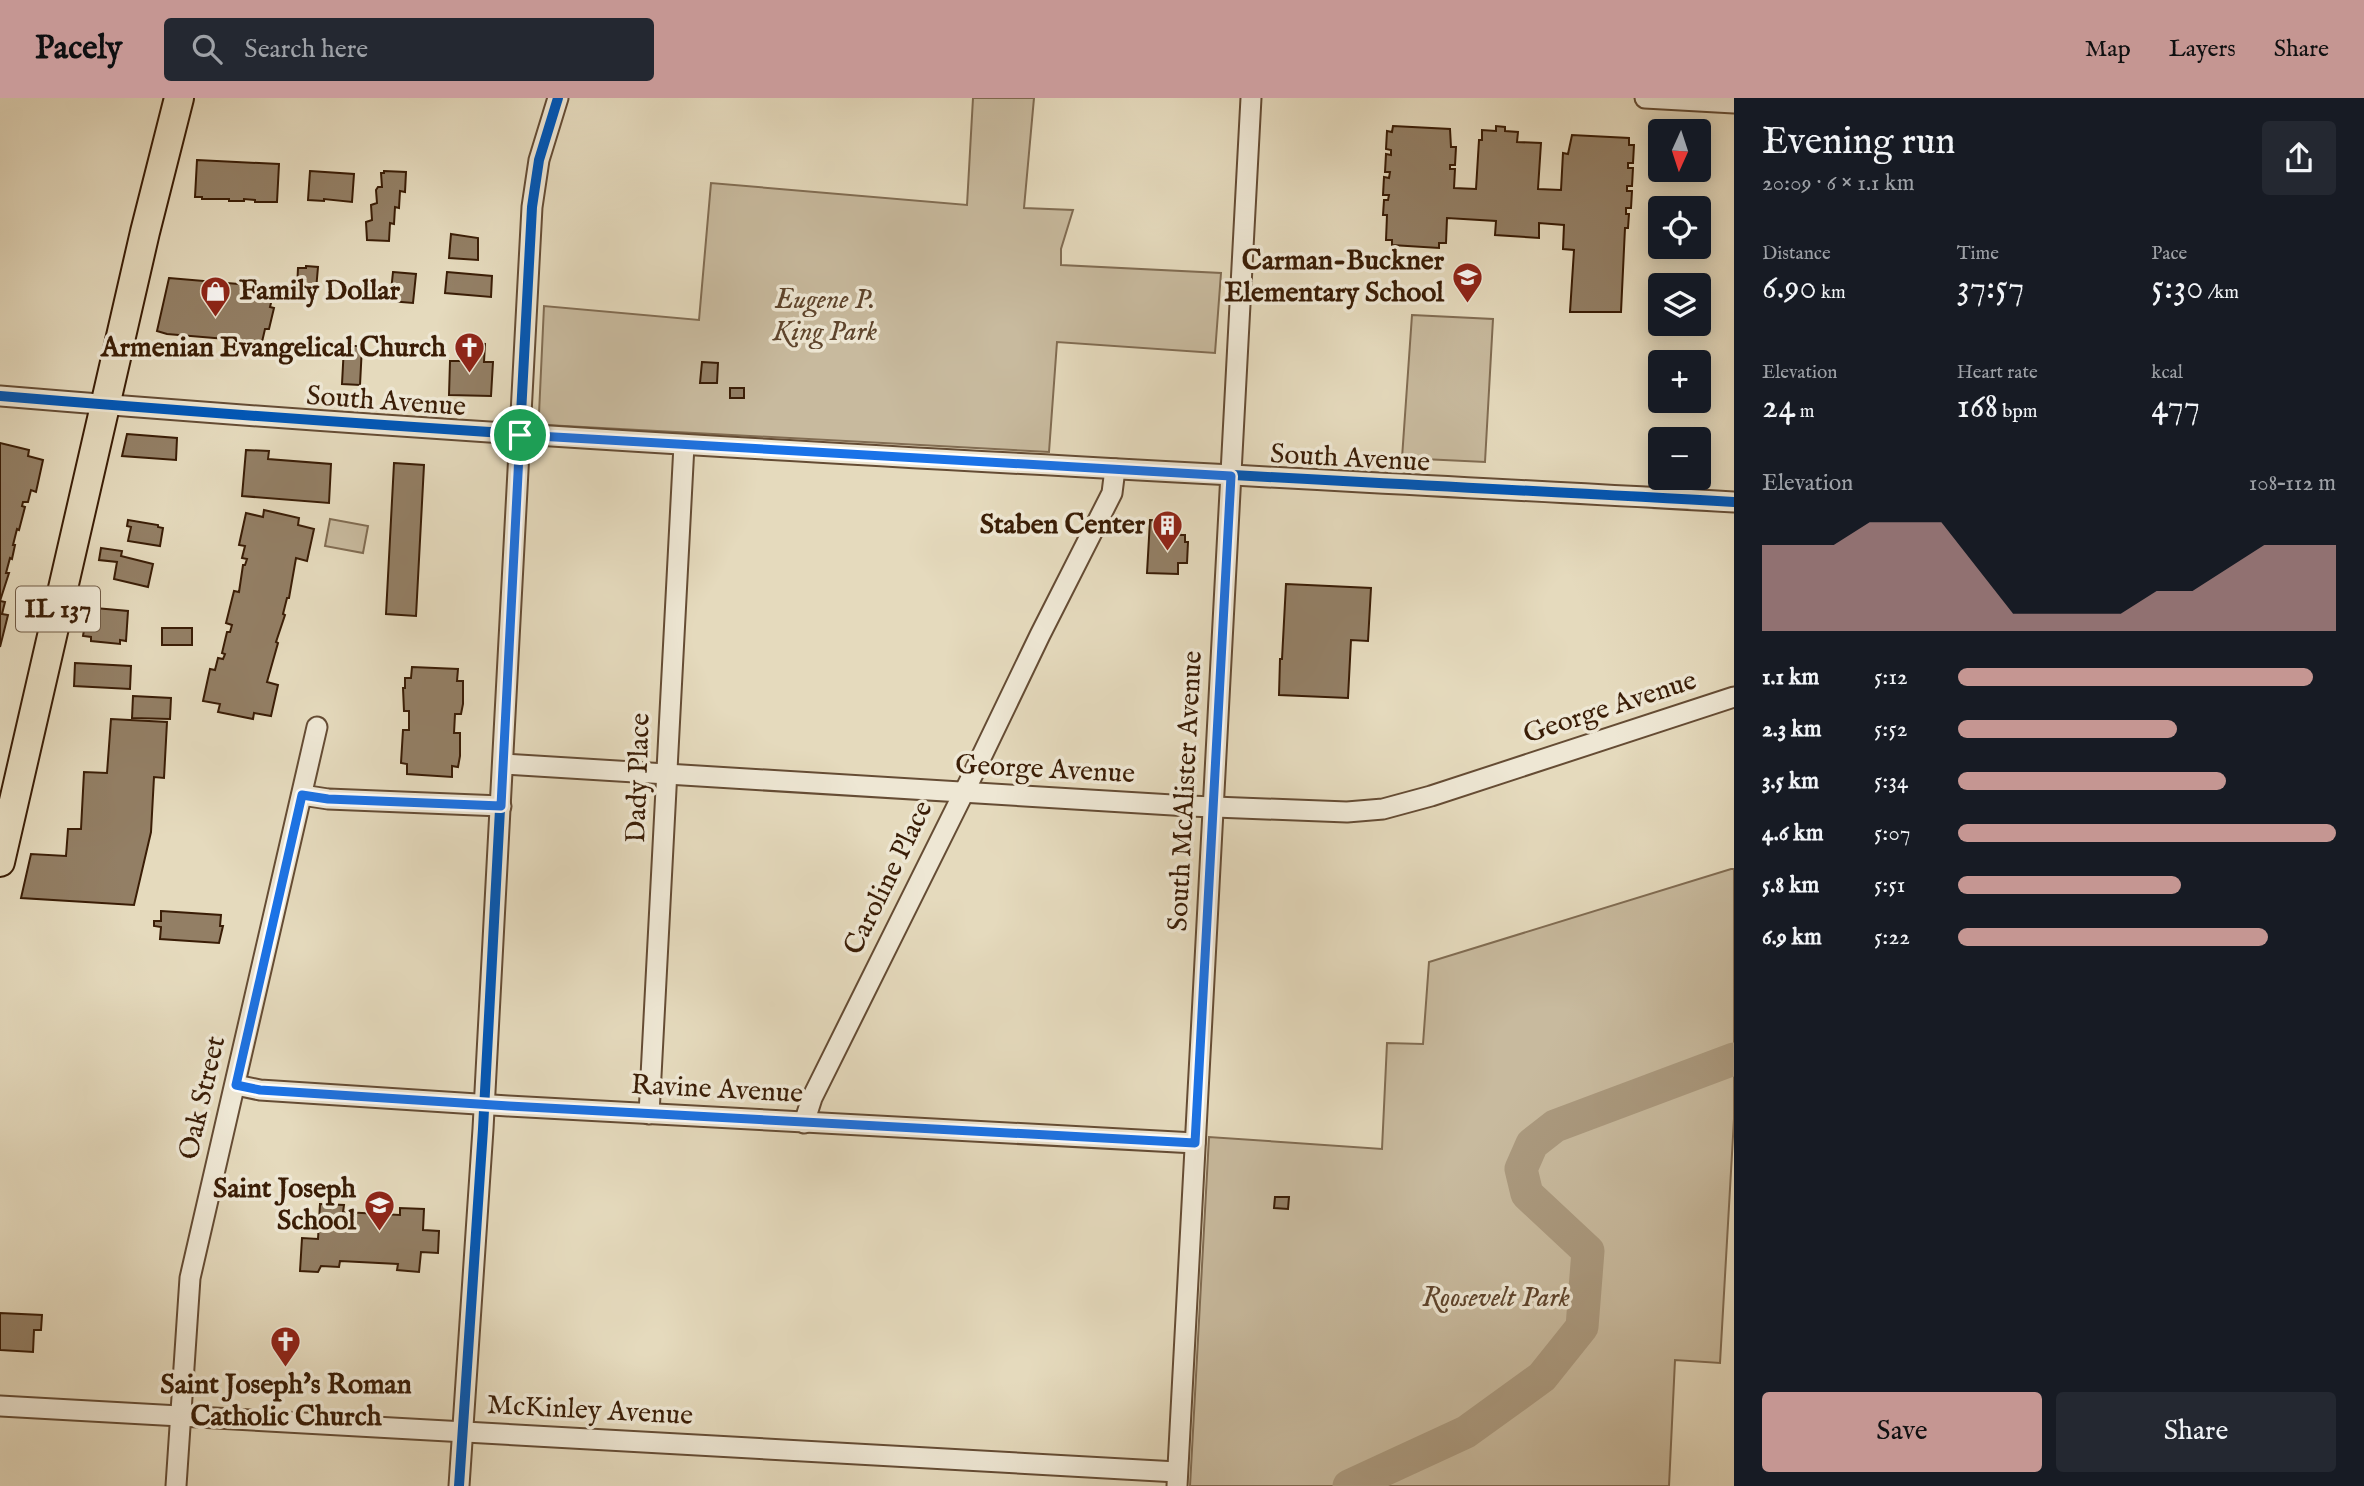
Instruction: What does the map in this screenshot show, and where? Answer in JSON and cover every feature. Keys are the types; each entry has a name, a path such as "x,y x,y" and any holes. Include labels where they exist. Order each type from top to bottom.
{"highway":[{"name":"IL 137","path":"0,862 179,98"}],"street":[{"path":"459,1486 484,1104 533,195 539,160 558,98"},
{"name":"South McAlister Avenue","path":"1177,1479 1251,98"},
{"path":"1645,98 1734,103"},
{"name":"South Avenue","path":"0,396 520,435 1734,502"},
{"name":"Dady Place","path":"649,1114 684,445"},
{"name":"Caroline Place","path":"804,1123 811,1098 1112,493 1115,469"},
{"name":"George Avenue","path":"503,764 1347,812 1383,810 1431,796 1734,697"},
{"name":"Oak Street","path":"176,1486 190,1278 317,727"},
{"path":"302,795 328,799 501,806"},
{"name":"Ravine Avenue","path":"236,1085 260,1090 649,1114 1195,1143"},
{"name":"McKinley Avenue","path":"0,1406 463,1432 1177,1479"}],"green space":[{"name":"Eugene P. King Park","path":"973,98 1034,98 1024,208 1073,210 1061,249 1061,265 1221,273 1215,353 1057,342 1049,452 546,425 539,414 544,306 699,320 711,183 967,205"},
{"path":"1412,315 1493,319 1485,462 1402,458"},
{"path":"330,519 368,526 363,553 325,546"},
{"name":"Roosevelt Park","path":"1734,869 1734,1119 1720,1363 1675,1360 1669,1486 1190,1486 1209,1137 1382,1149 1387,1043 1423,1044 1429,962"}],"building":[{"path":"1393,126 1450,129 1451,147 1456,147 1455,165 1450,165 1450,169 1455,169 1454,188 1476,189 1482,130 1496,131 1496,126 1505,127 1505,131 1518,132 1517,142 1541,143 1538,189 1561,190 1563,153 1568,154 1572,135 1629,138 1629,145 1634,145 1633,163 1628,163 1628,168 1633,168 1632,186 1627,186 1627,191 1632,191 1631,208 1626,208 1626,214 1629,214 1628,228 1625,228 1621,312 1570,312 1574,250 1563,249 1564,225 1539,223 1539,238 1495,235 1496,221 1447,218 1446,243 1439,243 1439,248 1392,245 1392,240 1386,240 1387,215 1383,215 1384,200 1388,200 1389,195 1383,195 1384,177 1389,178 1390,172 1385,172 1386,154 1391,155 1391,150 1386,149 1387,131 1392,132"},
{"path":"197,160 279,164 277,202 195,197"},
{"path":"310,171 354,174 352,202 308,200"},
{"path":"406,172 405,192 400,191 394,224 390,223 389,241 367,240 366,222 372,220 371,205 377,203 376,190 382,187 381,173"},
{"path":"451,234 478,238 478,260 449,258"},
{"path":"318,267 316,290 297,289 298,268"},
{"path":"393,272 416,274 413,303 390,301"},
{"path":"447,272 492,276 491,297 445,293"},
{"name":"Family Dollar","path":"169,278 275,287 270,307 274,308 269,329 265,329 262,342 157,331"},
{"path":"462,342 485,344 484,362 493,362 491,396 449,395 450,361 461,361"},
{"path":"344,346 362,346 360,385 342,384"},
{"path":"702,362 718,363 717,383 700,383"},
{"path":"730,388 744,388 744,398 730,398"},
{"path":"127,434 177,438 176,460 122,456"},
{"path":"0,443 29,450 28,456 43,460 36,492 31,490 28,502 23,502 22,506 25,507 0,601"},
{"path":"246,450 269,451 268,459 331,464 329,503 242,496"},
{"path":"394,463 424,465 416,616 386,614"},
{"path":"264,510 299,518 298,525 314,529 307,561 296,558 289,598 283,614 285,615 276,642 278,643 267,682 278,685 271,716 254,713 253,719 218,712 220,704 203,701 210,669 215,670 218,658 223,659 227,632 230,632 232,625 226,623 234,591 239,592 243,565 247,559 242,558 245,546 239,545 246,513 263,517"},
{"path":"128,520 163,528 160,546 128,541 131,527 127,526"},
{"name":"Staben Center","path":"1150,520 1181,522 1180,535 1185,535 1185,542 1188,542 1187,563 1178,563 1178,574 1147,573"},
{"path":"101,548 122,551 121,556 153,564 148,587 114,579 117,562 99,560"},
{"path":"1286,584 1371,588 1368,641 1351,640 1348,698 1279,695"},
{"path":"0,601 5,602 2,614 8,615 0,647"},
{"path":"95,608 128,611 126,641 120,640 120,644 91,641 91,637 83,636 85,624 93,625"},
{"path":"162,628 192,628 192,645 162,645"},
{"path":"75,663 131,666 130,689 74,686"},
{"path":"412,667 458,669 457,681 463,681 463,704 461,714 455,714 454,733 460,733 460,756 458,767 452,766 452,777 407,774 407,764 401,763 403,730 409,730 409,711 404,711 403,688 405,678 411,678"},
{"path":"133,696 171,698 170,719 132,718"},
{"path":"111,719 167,722 164,778 154,777 151,832 134,905 21,898 31,854 66,856 68,829 81,829 84,772 107,773"},
{"path":"161,911 221,915 220,926 223,926 219,943 160,939 161,927 154,926 154,921 161,921"},
{"path":"1275,1197 1289,1197 1288,1209 1274,1208"},
{"path":"320,1204 344,1205 343,1212 400,1215 400,1208 424,1209 423,1230 439,1231 438,1253 421,1252 419,1272 397,1270 398,1264 340,1261 339,1267 321,1266 318,1272 300,1271 302,1238 318,1239"},
{"path":"0,1313 42,1315 41,1330 34,1330 33,1352 0,1350"}],"waterway":[{"path":"1349,1486 1466,1432 1542,1377 1582,1327 1588,1251 1527,1194 1521,1169 1532,1144 1555,1126 1734,1059"}],"cycle path":[{"path":"459,1486 483,1129 532,207 539,160 558,98"},
{"path":"0,396 650,442 1734,502"}],"place":[{"name":"Carman-Buckner Elementary School","path":"1467,304"},
{"name":"Family Dollar","path":"216,318"},
{"name":"Armenian Evangelical Church","path":"469,375"},
{"name":"Staben Center","path":"1168,552"},
{"name":"Saint Joseph School","path":"379,1232"},
{"name":"Saint Joseph's Roman Catholic Church","path":"286,1368"}],"route":[{"path":"520,435 1231,476 1195,1143 509,1106 260,1090 236,1085 302,795 328,799 501,806 520,435"}]}
